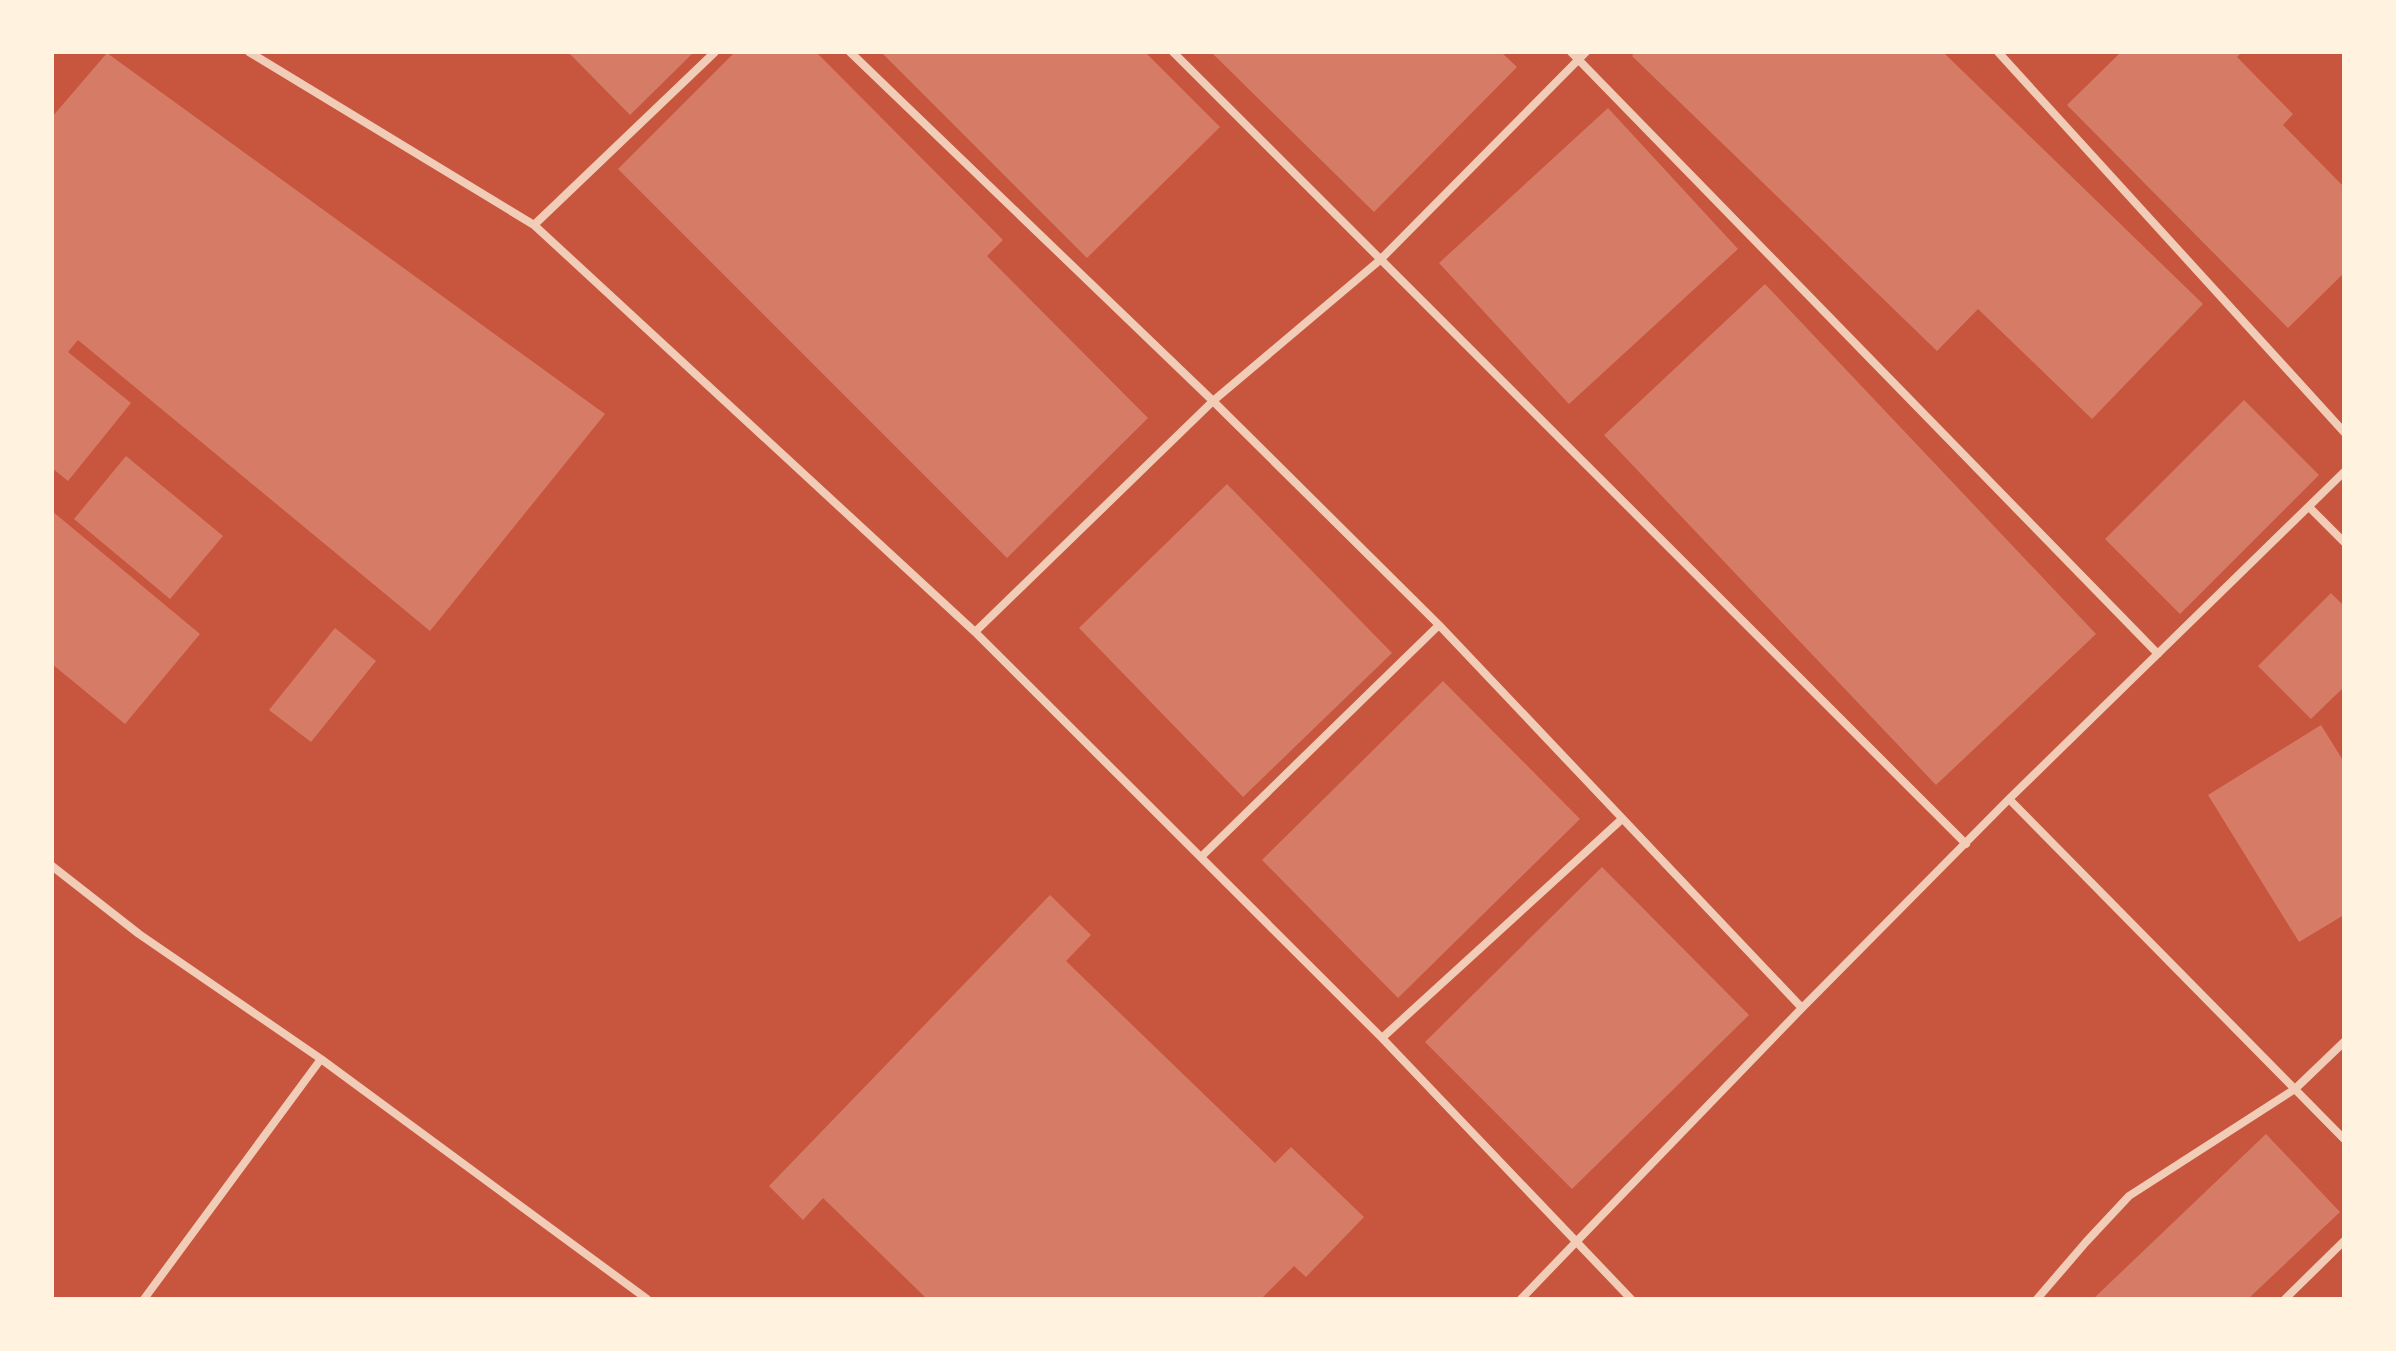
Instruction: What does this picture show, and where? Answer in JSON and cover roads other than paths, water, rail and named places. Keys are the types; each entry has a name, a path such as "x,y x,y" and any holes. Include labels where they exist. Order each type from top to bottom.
{"street":[{"path":"249,52 534,225 975,632 1382,1038 1631,1299"},
{"path":"534,225 715,52"},
{"path":"850,52 1213,401 1439,625 1802,1008"},
{"path":"1173,52 1966,844"},
{"path":"1571,52 1582,56 2158,654"},
{"path":"1998,52 2344,432"},
{"path":"975,632 1213,401 1380,260 1582,56"},
{"path":"1521,1299 2009,799 2344,472"},
{"path":"2309,507 2344,542"},
{"path":"1201,857 1439,625"},
{"path":"2009,799 2344,1139"},
{"path":"1382,1038 1622,819"},
{"path":"52,866 139,934 321,1059 647,1299"},
{"path":"2037,1299 2129,1196 2295,1089 2344,1042"},
{"path":"144,1299 321,1059"},
{"path":"2285,1299 2344,1241"}]}
